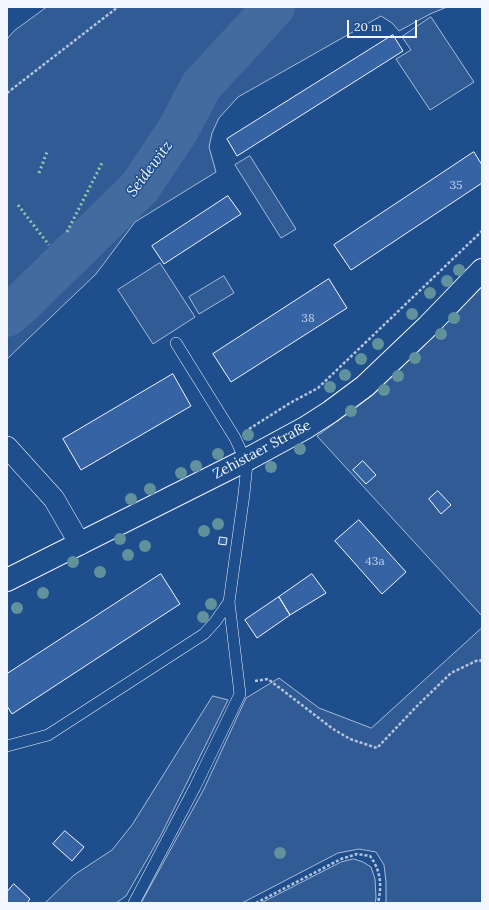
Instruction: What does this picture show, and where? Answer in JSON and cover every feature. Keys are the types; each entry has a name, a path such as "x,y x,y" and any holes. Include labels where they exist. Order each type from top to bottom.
{"main road":[{"name":"Zehistaer Straße","path":"7,580 246,460 330,412 365,386 428,326 482,270"}],"street":[{"path":"7,447 54,499 80,544"}],"lane":[{"path":"134,903 195,787 240,694 229,602 247,464 235,438 176,343"},
{"path":"7,746 48,735 204,634 215,622 229,602"}],"path":[{"path":"7,93 118,7"},
{"path":"235,438 290,403 318,388 482,231"},
{"path":"240,694 255,681 268,679 333,729 350,739 377,748 451,673 478,660 482,661"},
{"path":"256,903 341,859 356,854 370,856 376,865 381,882 378,903"}],"shaded area":[{"path":"47,7 274,7 201,86 178,130 140,187 7,316 7,39 14,31"},
{"path":"274,7 291,7 254,41 211,91 181,142 137,202 96,250 7,330 7,316 140,187 178,130 201,86"},
{"path":"291,7 447,7 430,14 399,31 392,23 381,16 238,97 219,118 212,133 209,147 216,172 135,222 96,274 7,359 7,330 96,250 137,202 181,142 211,91 254,41"},
{"path":"431,17 474,82 430,110 396,59 411,50 402,37"},
{"path":"250,156 296,229 281,238 235,165"},
{"path":"160,263 195,317 153,344 118,290"},
{"path":"224,276 234,293 199,314 189,297"},
{"path":"482,287 482,616 317,436 374,394"},
{"path":"482,628 482,903 386,903 384,865 376,852 359,849 338,853 242,903 141,903 204,789 246,698 279,678 319,708 371,728"},
{"path":"213,696 228,700 161,835 126,896 116,903 45,903 74,875 112,850 132,825"},
{"path":"354,859 371,867 375,879 375,903 261,903 341,862"}],"building":[{"path":"393,35 403,51 237,156 227,139"},
{"path":"474,152 482,165 482,183 351,270 334,245"},
{"path":"228,196 241,214 164,264 152,246"},
{"path":"329,279 347,308 231,382 213,354"},
{"path":"173,374 191,406 81,470 63,439"},
{"path":"363,461 376,475 366,484 353,470"},
{"path":"438,491 451,505 441,514 429,499"},
{"path":"359,520 406,572 382,594 335,541"},
{"path":"220,537 227,538 226,545 219,544"},
{"path":"161,574 180,604 12,714 7,706 7,674"},
{"path":"312,574 326,593 290,615 279,597"},
{"path":"279,597 290,615 257,638 245,620"},
{"path":"65,831 84,847 72,861 53,844"},
{"path":"14,884 30,899 27,903 7,903 7,892"}],"waterway":[{"name":"Seidewitz","path":"7,316 140,187 178,130 201,86 274,7"}],"hedge":[{"path":"39,173 47,152"},
{"path":"67,232 103,161"},
{"path":"18,205 49,245"}]}
